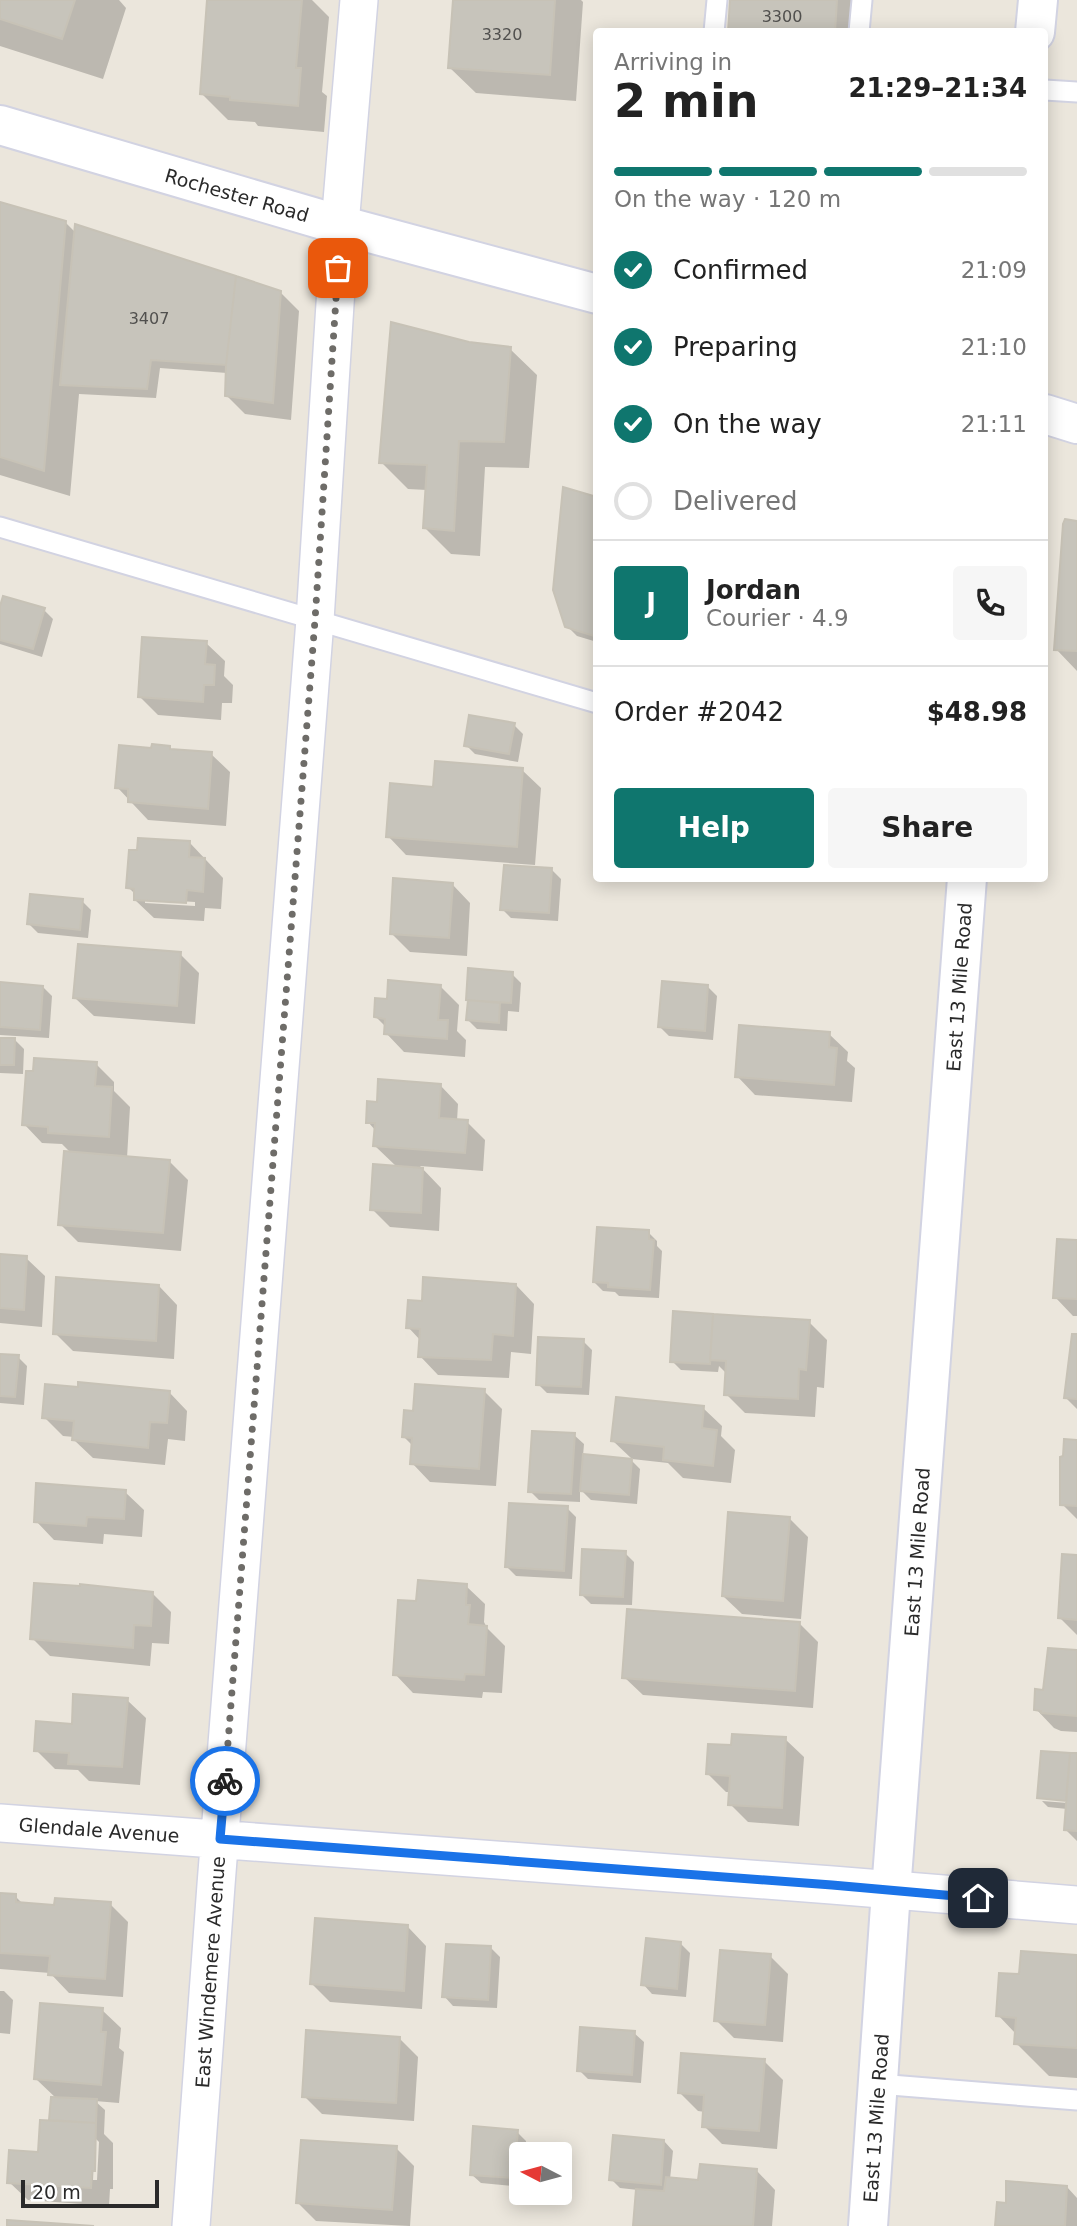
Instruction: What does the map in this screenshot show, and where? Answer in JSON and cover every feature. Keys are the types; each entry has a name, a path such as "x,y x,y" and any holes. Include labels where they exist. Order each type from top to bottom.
{"main road":[{"path":"1035,28 1038,0"},
{"name":"Rochester Road","path":"0,125 340,226 593,293"},
{"path":"1048,415 1077,424"},
{"name":"East 13 Mile Road","path":"868,2226 967,882"}],"street":[{"name":"East Windemere Avenue","path":"191,2226 315,620 340,226 359,0"},
{"name":"Glendale Avenue","path":"0,1823 1077,1905"}],"lane":[{"path":"714,28 717,0"},
{"path":"859,28 862,0"},
{"path":"1048,90 1077,92"},
{"path":"0,527 593,702"},
{"path":"878,2084 1077,2100"}],"building":[{"path":"0,0 75,0 62,39 0,19"},
{"path":"207,0 302,0 296,68 301,68 298,106 230,100 230,97 200,94"},
{"path":"453,0 555,0 550,75 448,68"},
{"path":"730,0 837,0 835,28 728,28"},
{"path":"0,202 66,221 44,471 0,457"},
{"path":"75,224 236,276 226,365 151,360 147,389 60,385"},
{"path":"236,276 281,291 273,403 225,396"},
{"path":"391,322 469,342 511,347 504,442 459,441 454,531 423,528 427,465 379,463"},
{"path":"563,487 593,496 593,636 565,627 553,590"},
{"path":"1065,519 1077,521 1077,651 1054,650"},
{"path":"3,596 45,608 33,649 0,640 0,606"},
{"path":"142,637 207,641 205,664 215,665 214,685 204,685 203,702 138,697"},
{"path":"469,715 515,723 509,754 464,746"},
{"path":"152,744 170,746 170,749 212,752 208,809 128,802 128,789 115,788 119,745 151,748"},
{"path":"435,761 523,768 517,847 386,837 390,783 433,787"},
{"path":"138,838 190,841 189,857 205,858 203,892 187,890 186,903 134,900 134,889 126,888 129,850 137,850"},
{"path":"504,865 552,868 549,913 500,910"},
{"path":"393,878 453,883 449,938 390,934"},
{"path":"30,894 83,899 80,930 27,924"},
{"path":"78,944 181,952 177,1006 73,998"},
{"path":"468,968 513,972 511,1003 466,1000"},
{"path":"388,980 441,985 438,1020 448,1020 447,1039 384,1034 385,1019 374,1017 375,998 387,999"},
{"path":"662,981 708,985 705,1031 658,1027"},
{"path":"0,982 43,986 40,1030 0,1027"},
{"path":"468,1000 500,1003 499,1023 466,1020"},
{"path":"739,1025 830,1032 829,1047 837,1048 834,1085 735,1077"},
{"path":"0,1038 15,1038 14,1065 0,1065"},
{"path":"34,1058 97,1062 95,1086 112,1087 109,1137 48,1133 48,1127 22,1125 26,1071 33,1071"},
{"path":"378,1079 441,1084 439,1118 468,1120 465,1153 373,1146 375,1123 366,1123 367,1101 377,1102"},
{"path":"64,1151 170,1160 163,1233 58,1225"},
{"path":"373,1164 423,1168 421,1213 370,1210"},
{"path":"597,1227 649,1230 649,1239 654,1240 650,1290 608,1287 608,1283 593,1282"},
{"path":"1057,1239 1077,1240 1077,1299 1053,1298"},
{"path":"0,1254 27,1256 24,1310 0,1308"},
{"path":"56,1277 159,1285 156,1341 53,1334"},
{"path":"423,1277 516,1284 513,1336 493,1334 491,1360 418,1357 420,1329 406,1328 408,1300 422,1301"},
{"path":"673,1311 713,1314 710,1364 670,1362"},
{"path":"713,1314 810,1320 806,1370 799,1369 798,1399 724,1395 726,1361 710,1360"},
{"path":"1072,1334 1077,1334 1077,1399 1064,1398"},
{"path":"538,1337 584,1339 581,1387 536,1385"},
{"path":"0,1354 19,1355 15,1397 0,1396"},
{"path":"78,1382 170,1391 167,1423 150,1422 148,1448 72,1440 74,1421 42,1418 45,1384 78,1387"},
{"path":"415,1384 485,1389 479,1469 410,1464 412,1438 402,1437 404,1410 413,1411"},
{"path":"616,1397 704,1406 702,1428 717,1430 713,1466 663,1460 664,1447 611,1441"},
{"path":"532,1431 575,1433 571,1494 528,1492"},
{"path":"1064,1439 1077,1440 1077,1506 1060,1505 1060,1457 1063,1456"},
{"path":"583,1454 632,1459 629,1495 580,1491"},
{"path":"36,1483 126,1490 124,1519 87,1517 86,1526 34,1522"},
{"path":"509,1503 568,1506 564,1571 505,1567"},
{"path":"728,1512 790,1517 783,1601 722,1596"},
{"path":"582,1549 626,1551 623,1597 580,1595"},
{"path":"1062,1554 1077,1555 1077,1620 1058,1618"},
{"path":"418,1580 467,1584 466,1605 470,1605 468,1624 487,1626 484,1675 465,1674 464,1680 393,1675 398,1600 416,1601"},
{"path":"34,1583 80,1584 153,1592 151,1626 134,1625 133,1648 30,1639"},
{"path":"627,1609 800,1622 795,1691 622,1678"},
{"path":"1048,1648 1077,1650 1077,1716 1034,1710 1035,1689 1043,1690"},
{"path":"73,1694 128,1698 122,1767 68,1764 69,1753 34,1751 36,1721 72,1724"},
{"path":"732,1734 786,1737 782,1808 728,1805 730,1776 706,1774 708,1744 731,1745"},
{"path":"1041,1751 1070,1753 1066,1801 1037,1798"},
{"path":"1070,1753 1077,1753 1077,1831 1064,1830"},
{"path":"0,1893 16,1894 16,1902 54,1905 55,1898 111,1902 105,1979 48,1975 50,1956 0,1953"},
{"path":"315,1918 408,1925 404,1991 310,1984"},
{"path":"646,1938 681,1942 677,1989 641,1985"},
{"path":"446,1944 491,1946 488,2000 442,1997"},
{"path":"720,1950 771,1954 765,2025 714,2021"},
{"path":"1021,1951 1077,1955 1077,2048 1014,2044 1016,2018 996,2016 999,1973 1019,1974"},
{"path":"40,2003 103,2008 101,2032 106,2032 101,2085 34,2079"},
{"path":"580,2027 635,2031 632,2075 577,2071"},
{"path":"306,2030 400,2037 396,2103 302,2097"},
{"path":"681,2053 765,2059 759,2131 702,2127 704,2095 678,2093"},
{"path":"51,2097 97,2099 96,2123 49,2120"},
{"path":"40,2120 96,2123 95,2171 92,2171 91,2188 7,2183 9,2150 38,2152"},
{"path":"473,2126 518,2130 517,2142 509,2142 509,2178 470,2175"},
{"path":"613,2135 664,2140 661,2185 609,2180"},
{"path":"301,2140 397,2146 392,2210 296,2203"},
{"path":"700,2164 757,2169 753,2226 633,2226 636,2189 664,2191 666,2177 698,2180"},
{"path":"1006,2181 1067,2186 1065,2226 995,2226 997,2202 1006,2203"},
{"path":"7,2220 94,2226 7,2226"}],"way so far":[{"path":"225,1781 315,620 338,268"}],"route":[{"path":"225,1781 220,1839 978,1898"}]}
